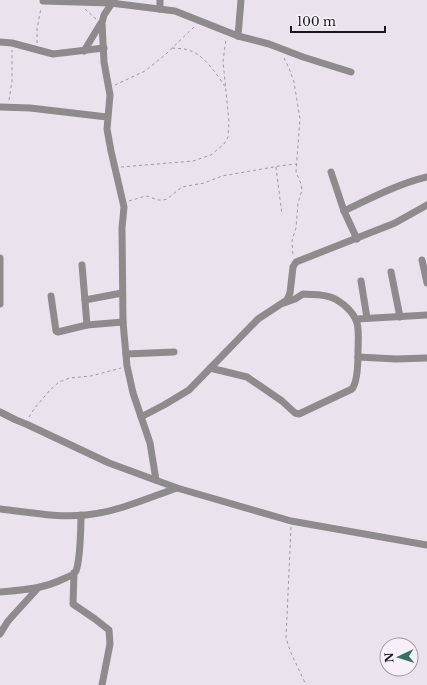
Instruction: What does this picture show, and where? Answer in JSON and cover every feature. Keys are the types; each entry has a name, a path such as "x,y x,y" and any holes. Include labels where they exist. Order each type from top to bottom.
{"street":[{"path":"160,0 160,8"},
{"path":"238,36 241,0"},
{"path":"42,1 113,2 176,11 238,36 269,44 351,72"},
{"path":"84,50 113,2"},
{"path":"101,24 104,62 110,95 107,116 108,138 123,203 122,293 127,366 133,393 150,443 156,480"},
{"path":"0,42 53,54 104,48"},
{"path":"4,107 107,116"},
{"path":"331,172 344,211 357,239"},
{"path":"344,211 415,180 427,177"},
{"path":"282,304 289,297 294,265 298,261 357,239 405,218 427,205"},
{"path":"0,258 0,304"},
{"path":"422,260 427,283"},
{"path":"82,266 87,325"},
{"path":"391,272 400,317"},
{"path":"361,281 367,318"},
{"path":"85,300 122,293"},
{"path":"141,417 189,390 210,368 258,318 303,294 312,296 329,296 334,298 354,314 356,319 358,357 355,384 352,389 299,414 295,413 282,401 247,377 210,368"},
{"path":"51,296 56,331 58,332 87,325 123,322"},
{"path":"356,319 427,315"},
{"path":"126,354 174,352"},
{"path":"358,357 396,359 427,358"},
{"path":"0,412 109,463 177,488 291,520 427,545"},
{"path":"0,509 49,514 81,515 109,510 177,488"},
{"path":"0,592 38,588 51,585 74,573 77,568 81,515"},
{"path":"74,573 73,604 96,619 109,630 110,644 102,685"},
{"path":"0,634 8,621 38,588"}],"path":[{"path":"36,49 37,29 42,1"},
{"path":"75,2 90,12 101,24"},
{"path":"109,87 145,71 172,48 199,21"},
{"path":"114,167 193,161 211,155 220,149 228,137 229,122 223,61 227,32"},
{"path":"4,107 12,81 12,44"},
{"path":"172,48 190,50 196,53 209,64 226,88"},
{"path":"279,48 290,68 300,119 296,172 302,190 298,203 296,228 292,240 294,265"},
{"path":"123,203 147,196 158,200 163,200 167,199 182,187 204,183 222,176 276,166 296,164"},
{"path":"276,166 282,215"},
{"path":"26,424 30,414 50,390 59,382 70,378 91,376 117,370 127,366"},
{"path":"291,520 286,638 291,653 306,685"}]}
